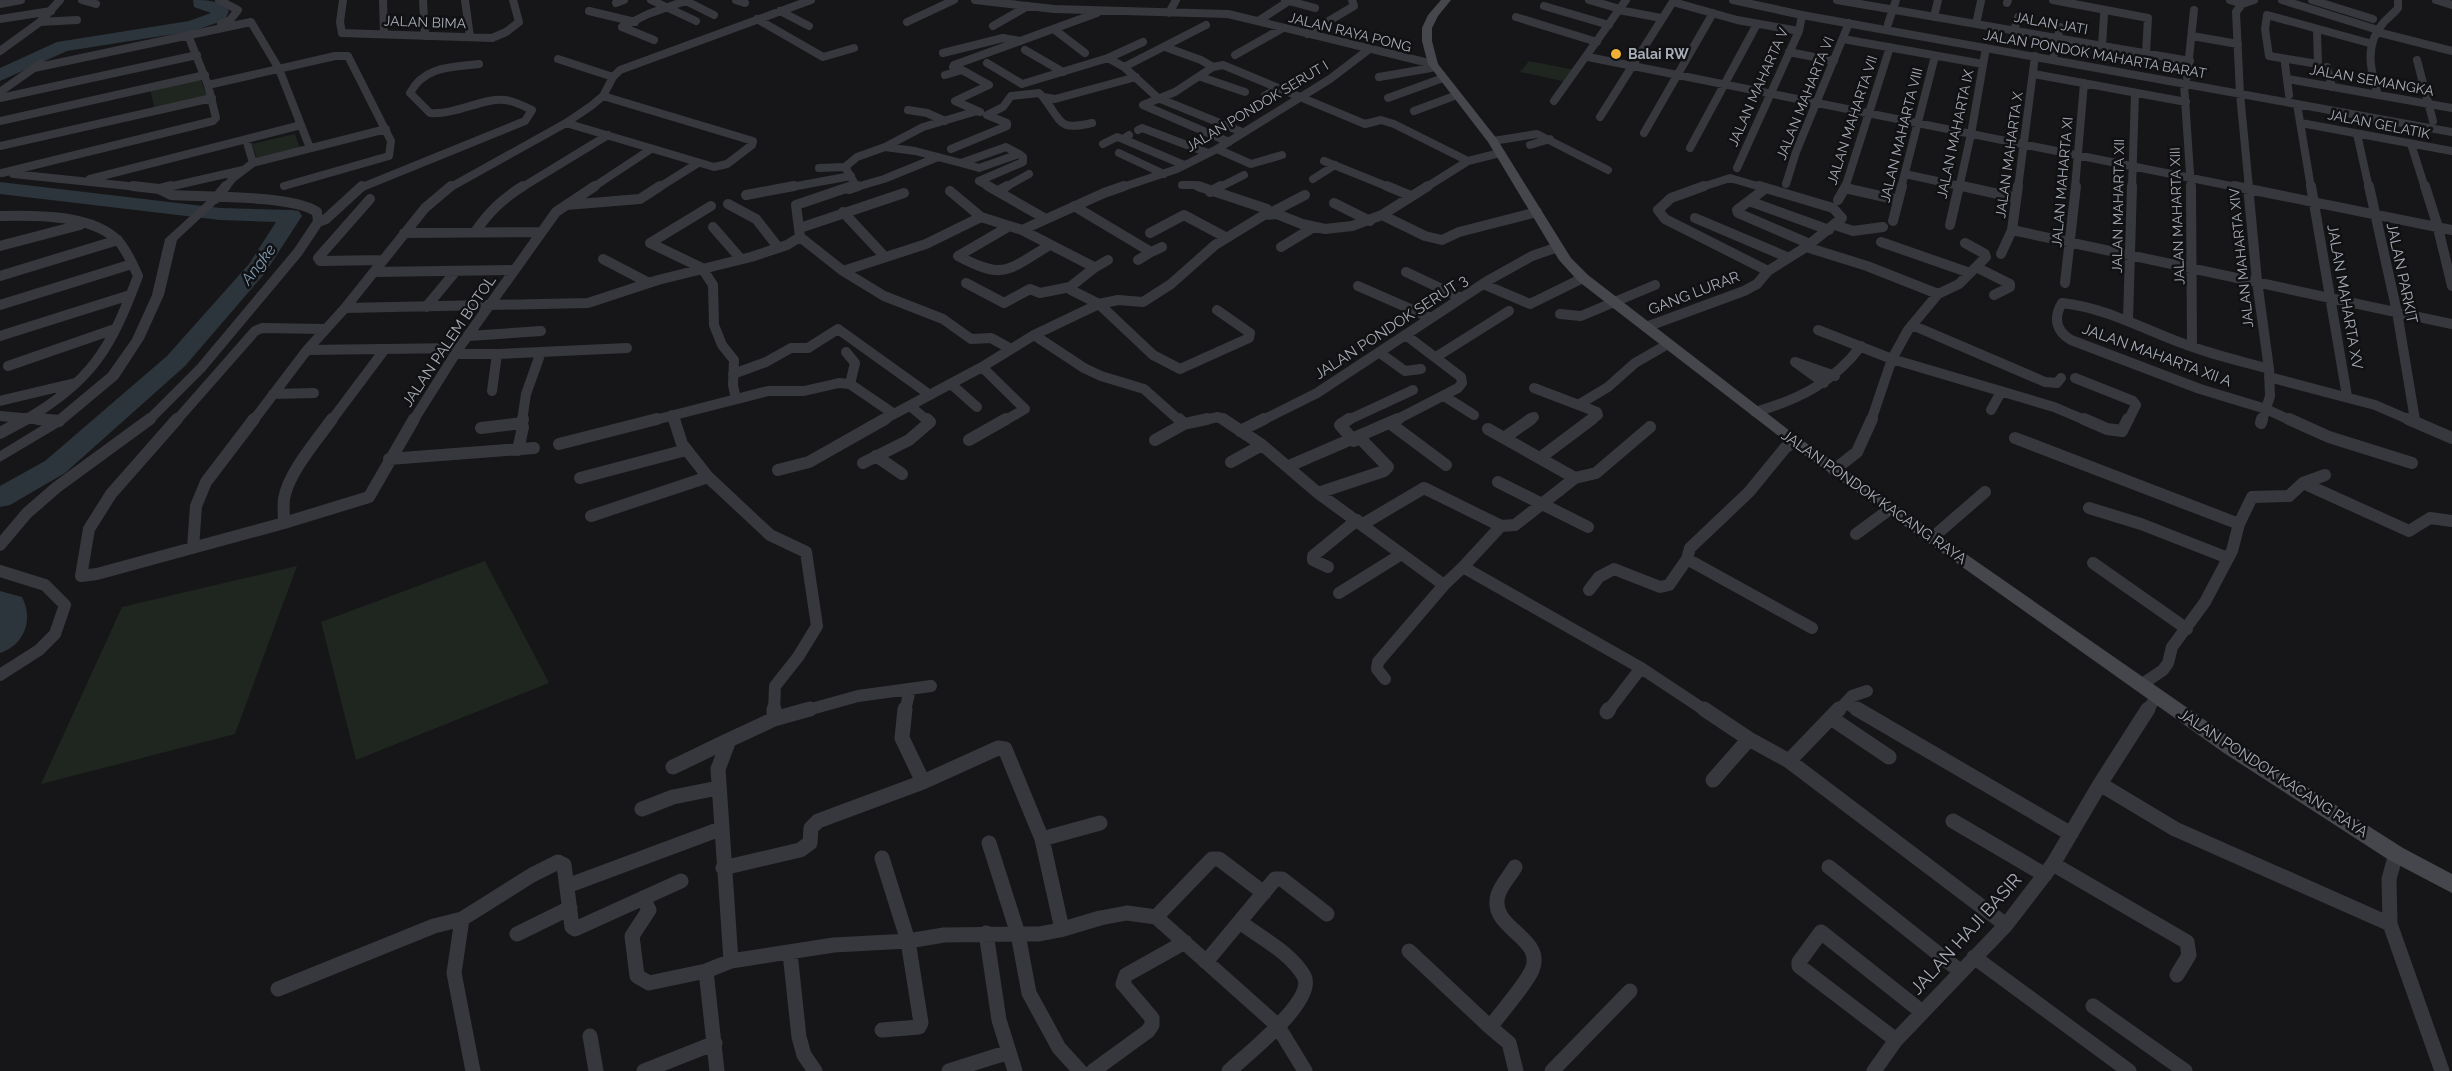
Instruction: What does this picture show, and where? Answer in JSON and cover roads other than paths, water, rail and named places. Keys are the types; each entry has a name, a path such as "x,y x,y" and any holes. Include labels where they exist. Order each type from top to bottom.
{"main road":[{"path":"1437,70 1427,41 1428,28 1433,15 1446,0"},
{"name":"JALAN PONDOK KACANG RAYA","path":"1437,70 1496,147 1558,248 1583,278 1794,441 2230,748 2396,854 2452,884"}],"street":[{"path":"0,4 21,0"},
{"path":"0,51 40,22 59,0 69,0"},
{"path":"82,0 96,4"},
{"path":"0,92 43,62 65,54 224,24 238,10 219,0"},
{"name":"JALAN BIMA","path":"344,0 340,22 342,33 492,38 506,32 519,22 514,1"},
{"path":"382,0 384,34"},
{"path":"423,0 425,36"},
{"path":"465,0 470,37"},
{"path":"514,1 525,0"},
{"path":"651,0 696,21"},
{"path":"736,0 745,3"},
{"path":"194,548 196,506 199,494 223,457 307,350 345,308 425,208 450,187 566,123 603,96 613,77 633,64 810,0"},
{"path":"896,19 936,0"},
{"path":"907,22 954,0"},
{"name":"JALAN RAYA PONG","path":"975,0 1100,12 1228,14 1437,70"},
{"path":"1054,9 1066,0"},
{"path":"1169,13 1176,0"},
{"path":"1589,0 1619,10 1661,18"},
{"path":"1554,101 1588,57 1626,0"},
{"name":"JALAN PONDOK MAHARTA BARAT","path":"1733,0 1802,15 1986,48 2186,81"},
{"name":"JALAN PONDOK MAHARTA BARAT","path":"1761,0 2054,54 2297,104 2452,132"},
{"name":"JALAN JATI","path":"1837,0 2190,61"},
{"path":"1888,24 1896,0"},
{"path":"1934,16 1938,0"},
{"path":"1976,24 1981,0"},
{"path":"2053,0 2089,3 2148,18 2146,53"},
{"path":"2230,0 2242,4 2254,0"},
{"path":"2282,0 2377,31 2452,51"},
{"path":"2312,0 2373,19"},
{"path":"2378,95 2368,54 2369,43 2377,31 2397,11 2400,5 2398,0"},
{"path":"2436,0 2452,5"},
{"path":"654,40 622,27 687,1 714,15"},
{"path":"1258,21 1287,1 1316,8"},
{"path":"1600,117 1634,66 1661,18 1674,1 1713,14 1798,32"},
{"path":"1307,34 1352,3"},
{"name":"JALAN MAHARTA XIV","path":"2242,4 2236,12 2240,91 2257,281 2269,373 2270,396 2261,423"},
{"path":"993,26 1028,6"},
{"path":"1544,6 1609,25"},
{"path":"2315,30 2339,9"},
{"name":"JALAN MAHARTA XIII","path":"2192,347 2193,268 2186,81 2194,10"},
{"path":"0,19 51,11"},
{"path":"589,11 635,22"},
{"path":"780,11 809,26"},
{"path":"951,149 1008,124 956,102 990,85 953,66 1100,12"},
{"path":"1644,133 1713,14"},
{"name":"JALAN MAHARTA V","path":"1737,168 1798,32 1802,15"},
{"path":"2102,46 2104,15"},
{"path":"2315,30 2318,64 2269,56 2265,29 2267,15 2369,43"},
{"path":"1516,17 1597,42"},
{"path":"2014,31 2018,17"},
{"path":"757,19 823,57 854,48"},
{"path":"40,22 77,20"},
{"path":"34,68 251,22 279,69 310,148"},
{"name":"JALAN MAHARTA VI","path":"1786,184 1796,152 1849,23"},
{"path":"1690,148 1756,24"},
{"path":"1125,67 1206,25"},
{"path":"2054,54 2060,27"},
{"path":"1235,54 1283,28"},
{"path":"1055,30 1085,53"},
{"path":"1,172 206,124 216,118 205,75 188,35"},
{"path":"2192,36 2238,44"},
{"path":"943,53 1003,38 1020,41"},
{"path":"1843,39 1983,64"},
{"path":"987,63 1022,84 1108,58 1143,42"},
{"path":"1165,47 1213,67"},
{"name":"JALAN MAHARTA VII","path":"1838,200 1845,188 1890,47"},
{"name":"JALAN MAHARTA IX","path":"1950,225 1971,134 1986,48"},
{"path":"1025,50 1062,72"},
{"name":"JALAN PONDOK SERUT I","path":"1022,230 1129,184 1164,174 1212,151 1301,97 1368,50"},
{"path":"1789,52 1834,61"},
{"path":"0,98 196,55"},
{"path":"208,85 335,56 348,56 391,141 386,158 284,186"},
{"name":"JALAN MAHARTA VIII","path":"1893,221 1935,56"},
{"name":"JALAN MAHARTA X","path":"2001,254 2013,230 2035,56"},
{"path":"1588,57 2452,231"},
{"path":"1108,58 1125,67 1158,98 1242,132"},
{"path":"558,59 613,77"},
{"path":"2417,60 2433,121"},
{"path":"0,545 27,513 57,487 147,422 201,368 297,252 318,222 326,219 363,185 525,121 532,110 516,102 502,99 442,114 430,112 410,93 414,82 422,75 479,64"},
{"path":"2285,64 2289,95"},
{"path":"1229,142 1145,107 1145,104 1175,92 1213,67 1223,65 1365,124 1381,120 1394,124 1468,161"},
{"path":"2327,67 2332,87"},
{"path":"945,75 962,70"},
{"path":"1379,77 1394,73 1437,70"},
{"path":"1388,98 1424,82 1437,70"},
{"path":"2034,74 2186,102"},
{"path":"0,122 205,75"},
{"path":"1043,97 1055,99 1136,77"},
{"path":"1201,77 1245,92"},
{"name":"JALAN SEMANGKA","path":"2288,80 2452,108"},
{"name":"JALAN MAHARTA XI","path":"2065,283 2071,242 2084,83"},
{"path":"1264,95 1277,87"},
{"path":"147,89 151,112"},
{"name":"JALAN PONDOK MAHARTA BARAT","path":"2240,91 2289,95 2452,124"},
{"path":"987,115 1008,103 1011,96 1039,93 1064,125 1070,128 1092,123"},
{"name":"JALAN MAHARTA XII","path":"2128,320 2132,255 2135,93"},
{"path":"1414,111 1457,94"},
{"path":"566,123 714,167 727,164 752,145 753,141 603,96"},
{"path":"964,96 996,111"},
{"path":"0,147 212,98"},
{"name":"JALAN MAHARTA XV","path":"2297,104 2347,396"},
{"path":"908,110 927,113 963,127"},
{"path":"819,168 845,167 857,157 885,147 923,127 976,111"},
{"name":"JALAN GELATIK","path":"2301,123 2452,151"},
{"path":"80,181 301,125"},
{"path":"1103,144 1142,128 1251,164 1282,155"},
{"path":"0,457 59,421 113,376 138,339 158,295 171,239 243,170 253,163 386,129"},
{"path":"1130,134 1184,165"},
{"path":"1182,185 1196,184 1210,192 1267,209 1270,213 1314,227 1339,228 1370,221 1468,161 1528,134 1537,134 1550,139 1608,170"},
{"name":"JALAN PARKIT","path":"2357,134 2397,312 2415,420"},
{"path":"475,232 490,211 504,198 608,135"},
{"path":"246,139 253,163"},
{"path":"1530,145 1550,139"},
{"path":"2411,144 2448,255 2452,286"},
{"path":"885,147 939,157 980,168 1019,154 1023,157 1023,162 979,181 1046,219"},
{"name":"JALAN PALEM BOTOL","path":"285,523 371,495 389,459 458,351 541,232 565,205 651,149"},
{"path":"1119,153 1164,174"},
{"path":"939,157 884,178 796,205 800,232 843,271 884,296 942,320 971,339 991,338 1011,349"},
{"path":"1324,161 1412,196"},
{"path":"565,205 640,199 698,163"},
{"path":"1313,179 1335,165"},
{"path":"845,167 855,184 849,189"},
{"path":"1,172 159,189 243,170"},
{"path":"998,191 1029,174"},
{"path":"1905,174 2016,198"},
{"path":"1210,192 1244,175"},
{"path":"746,195 851,176"},
{"path":"1768,271 1665,219 1658,210 1662,204 1688,190 1714,185 1730,178 1833,208 1842,218 1832,227"},
{"path":"1766,188 1737,210 1741,216 1808,246 1938,294"},
{"path":"1845,188 1898,200"},
{"path":"159,189 171,195 213,200 284,201 307,205 317,212 318,222"},
{"path":"950,191 981,217 1022,230 1094,268"},
{"path":"345,308 490,306 588,303 607,300 649,283 778,247 800,232 843,212 904,193"},
{"path":"778,470 809,462 982,367 1034,335 1099,304 1118,300 1143,302 1171,284 1227,238 1305,195"},
{"path":"370,199 318,258 320,261 383,260"},
{"path":"1749,201 1832,227 1853,231 1883,227"},
{"path":"1334,203 1370,221"},
{"path":"728,204 756,219 778,247"},
{"path":"711,206 650,243 702,268 713,285 714,325 722,345 734,360 736,399"},
{"path":"1074,206 1151,252"},
{"path":"843,212 885,257"},
{"path":"1382,215 1425,236 1442,240 1459,232 1537,212"},
{"path":"0,216 35,215 83,224 104,231 118,240 138,276 105,351 78,382 30,418 0,433"},
{"path":"1150,233 1184,215 1227,238"},
{"path":"843,271 926,244 981,217"},
{"path":"1695,218 1787,257"},
{"path":"0,246 83,224"},
{"path":"713,227 740,258"},
{"path":"1008,227 958,256 986,270 998,272 1050,245"},
{"path":"1281,247 1314,227"},
{"name":"GANG LURAR","path":"1646,327 1744,291 1757,284 1768,271 1787,257 1808,246 1832,227"},
{"path":"2013,230 2452,324"},
{"path":"404,233 541,232"},
{"path":"0,276 118,240"},
{"path":"1881,243 1973,270 2010,284 2010,287 1994,294"},
{"path":"1834,470 1857,452 1862,444 1878,404 1892,358 1912,325 1938,294 1959,284 1986,258 1985,254 1965,243"},
{"path":"1138,260 1162,247"},
{"name":"JALAN PONDOK SERUT 3","path":"1240,431 1317,393 1483,284 1532,256 1558,248"},
{"path":"603,259 649,283"},
{"path":"966,283 1004,303 1029,289 1040,293 1070,287 1108,260"},
{"path":"0,305 132,264"},
{"path":"374,272 515,270"},
{"path":"426,307 456,271"},
{"path":"1406,272 1461,298"},
{"path":"1483,284 1530,304 1583,278"},
{"path":"1560,314 1581,316 1655,285"},
{"path":"1358,286 1431,318"},
{"path":"1070,287 1099,304 1153,355 1179,369 1244,342 1250,336 1250,333 1217,310"},
{"path":"0,336 130,295"},
{"name":"JALAN MAHARTA XII A","path":"2412,463 2329,437 2266,409 2200,389 2071,340 2061,334 2056,319 2059,306 2065,303 2128,320 2192,347 2415,420 2452,438"},
{"path":"1436,357 1509,311"},
{"path":"1912,325 2045,382 2057,383 2061,378"},
{"path":"325,329 262,328 255,331 111,494 89,529 81,576 98,574 285,523 284,498 293,477 307,453 385,349"},
{"path":"733,374 766,362 791,348 808,348 838,328 930,395"},
{"path":"8,366 115,329"},
{"path":"1818,330 1892,358 2054,407 2107,429 2122,430 2136,405 2133,401 2075,378"},
{"path":"469,336 541,331"},
{"path":"1034,335 1083,368 1144,389 1184,424"},
{"path":"1289,466 1357,440 1458,388 1463,380 1407,336"},
{"path":"1578,405 1608,387 1635,363 1668,344"},
{"path":"1755,412 1788,402 1824,383 1850,362 1861,346"},
{"path":"307,350 385,349 497,354 627,348"},
{"path":"481,428 522,423 526,394 541,352"},
{"path":"846,352 855,363 850,384"},
{"path":"1380,353 1406,371 1421,369"},
{"path":"492,391 497,354"},
{"path":"1824,383 1794,362 1835,376"},
{"path":"969,440 1025,410 982,367"},
{"path":"0,401 78,382"},
{"path":"559,444 768,391 804,391 839,383 850,384 894,414"},
{"path":"951,384 977,406"},
{"path":"1534,388 1597,412 1598,415 1540,458"},
{"path":"1318,493 1384,471 1388,467 1340,425 1413,390"},
{"path":"1991,410 2001,392"},
{"path":"273,394 314,393"},
{"path":"1444,396 1474,415"},
{"path":"863,463 918,435 927,428 930,422 910,406"},
{"path":"672,415 678,426 682,444 708,477 770,535 807,552 817,626 798,657 775,686 774,719"},
{"path":"0,416 59,421"},
{"path":"1155,440 1184,424 1218,417 1262,445 1318,493 1444,585"},
{"path":"1504,438 1534,417"},
{"path":"1391,424 1446,465"},
{"path":"1328,567 1313,560 1313,556 1360,522 1424,488 1501,526 1515,525 1541,502 1575,478 1596,473 1650,427"},
{"path":"518,450 523,428"},
{"path":"1488,429 1575,478"},
{"path":"2015,438 2239,524"},
{"path":"1589,590 1599,577 1614,569 1660,587 1669,585 1687,559 1690,548 1749,492 1785,448 1794,441"},
{"path":"1231,462 1262,445"},
{"path":"389,459 534,448"},
{"path":"580,478 686,450"},
{"path":"876,456 903,474"},
{"path":"2149,691 2168,663 2172,647 2205,603 2228,558 2239,524 2252,497 2289,496 2303,483 2325,475"},
{"path":"591,516 708,477"},
{"path":"1498,482 1588,527"},
{"path":"2303,483 2409,531 2414,531 2427,518 2433,516 2452,521"},
{"path":"1932,538 1985,492"},
{"path":"2089,508 2141,524 2228,558"},
{"path":"1856,534 1890,509"},
{"path":"1385,679 1376,666 1378,662 1444,585 1482,549 1501,526"},
{"path":"1339,593 1400,555"},
{"path":"1687,559 1812,628"},
{"path":"2093,563 2187,629"},
{"path":"1463,567 1641,668 1749,739 1789,761 2006,924"},
{"path":"0,571 37,579 57,591 65,605 55,634 39,650 0,675"},
{"path":"1607,712 1641,668"},
{"path":"673,767 774,719 858,696 931,686"},
{"path":"910,689 904,713 902,738 923,782"},
{"path":"1789,761 1856,693 1867,691"},
{"name":"JALAN HAJI BASIR","path":"1880,1069 1896,1040 2006,924 2049,870 2100,784 2149,691"},
{"path":"1846,703 2071,834"},
{"path":"1831,718 1889,757"},
{"path":"1713,780 1749,739"},
{"path":"729,740 718,769 718,788 731,961"},
{"path":"723,868 800,850 810,843 811,828 818,821 923,782 1002,748 1041,839 1062,929"},
{"path":"2100,784 2175,829 2390,924"},
{"path":"642,809 673,797 718,788"},
{"path":"1953,821 2187,942 2191,949 2190,956 2177,975"},
{"path":"1041,839 1100,824"},
{"path":"567,886 720,829"},
{"path":"989,843 1018,934 1029,993 1059,1048 1080,1071"},
{"path":"2396,854 2393,860 2388,900 2390,924 2442,1071"},
{"path":"882,858 908,941 921,1023 919,1027 882,1030"},
{"path":"1156,916 1212,859 1219,859 1264,893"},
{"path":"278,989 434,926 462,920 532,875 558,862 564,865 572,927 576,929 681,881"},
{"path":"1490,1027 1536,962 1533,949 1504,925 1497,913 1498,895 1515,867"},
{"path":"1829,867 1960,971"},
{"path":"1206,962 1278,878 1328,914"},
{"path":"643,898 649,910 632,936 637,976 640,980 649,983 706,971 731,961 834,945 908,941 944,935 1047,933 1111,914 1145,913 1156,916 1277,1025 1305,1071"},
{"path":"517,934 570,908"},
{"path":"462,920 454,972 473,1071"},
{"path":"1229,1071 1277,1025 1304,994 1307,987 1305,977 1282,955 1240,922"},
{"path":"1896,1040 1799,966 1799,962 1821,932 1922,1012"},
{"path":"986,933 999,1020 1015,1071"},
{"path":"1093,1071 1148,1031 1152,1025 1152,1018 1123,984 1126,975 1185,942"},
{"path":"1409,951 1509,1043 1516,1071"},
{"path":"790,953 799,1037 804,1054 815,1071"},
{"path":"1974,957 2129,1071"},
{"path":"706,971 717,1071"},
{"path":"1552,1071 1630,991"},
{"path":"2093,1006 2185,1071"},
{"path":"590,1036 596,1071"},
{"path":"644,1071 715,1043"},
{"path":"949,1071 1009,1052"}],"waterway":[{"name":"Angke","path":"0,75 63,46 193,26 219,16 221,11 200,3 201,0"},
{"name":"Angke","path":"0,188 220,214 291,216 257,268 176,361 55,467 0,498"},
{"name":"Angke","path":"0,602 11,605 11,630 0,641"}],"place":[{"name":"Balai RW","path":"1616,54"}]}
